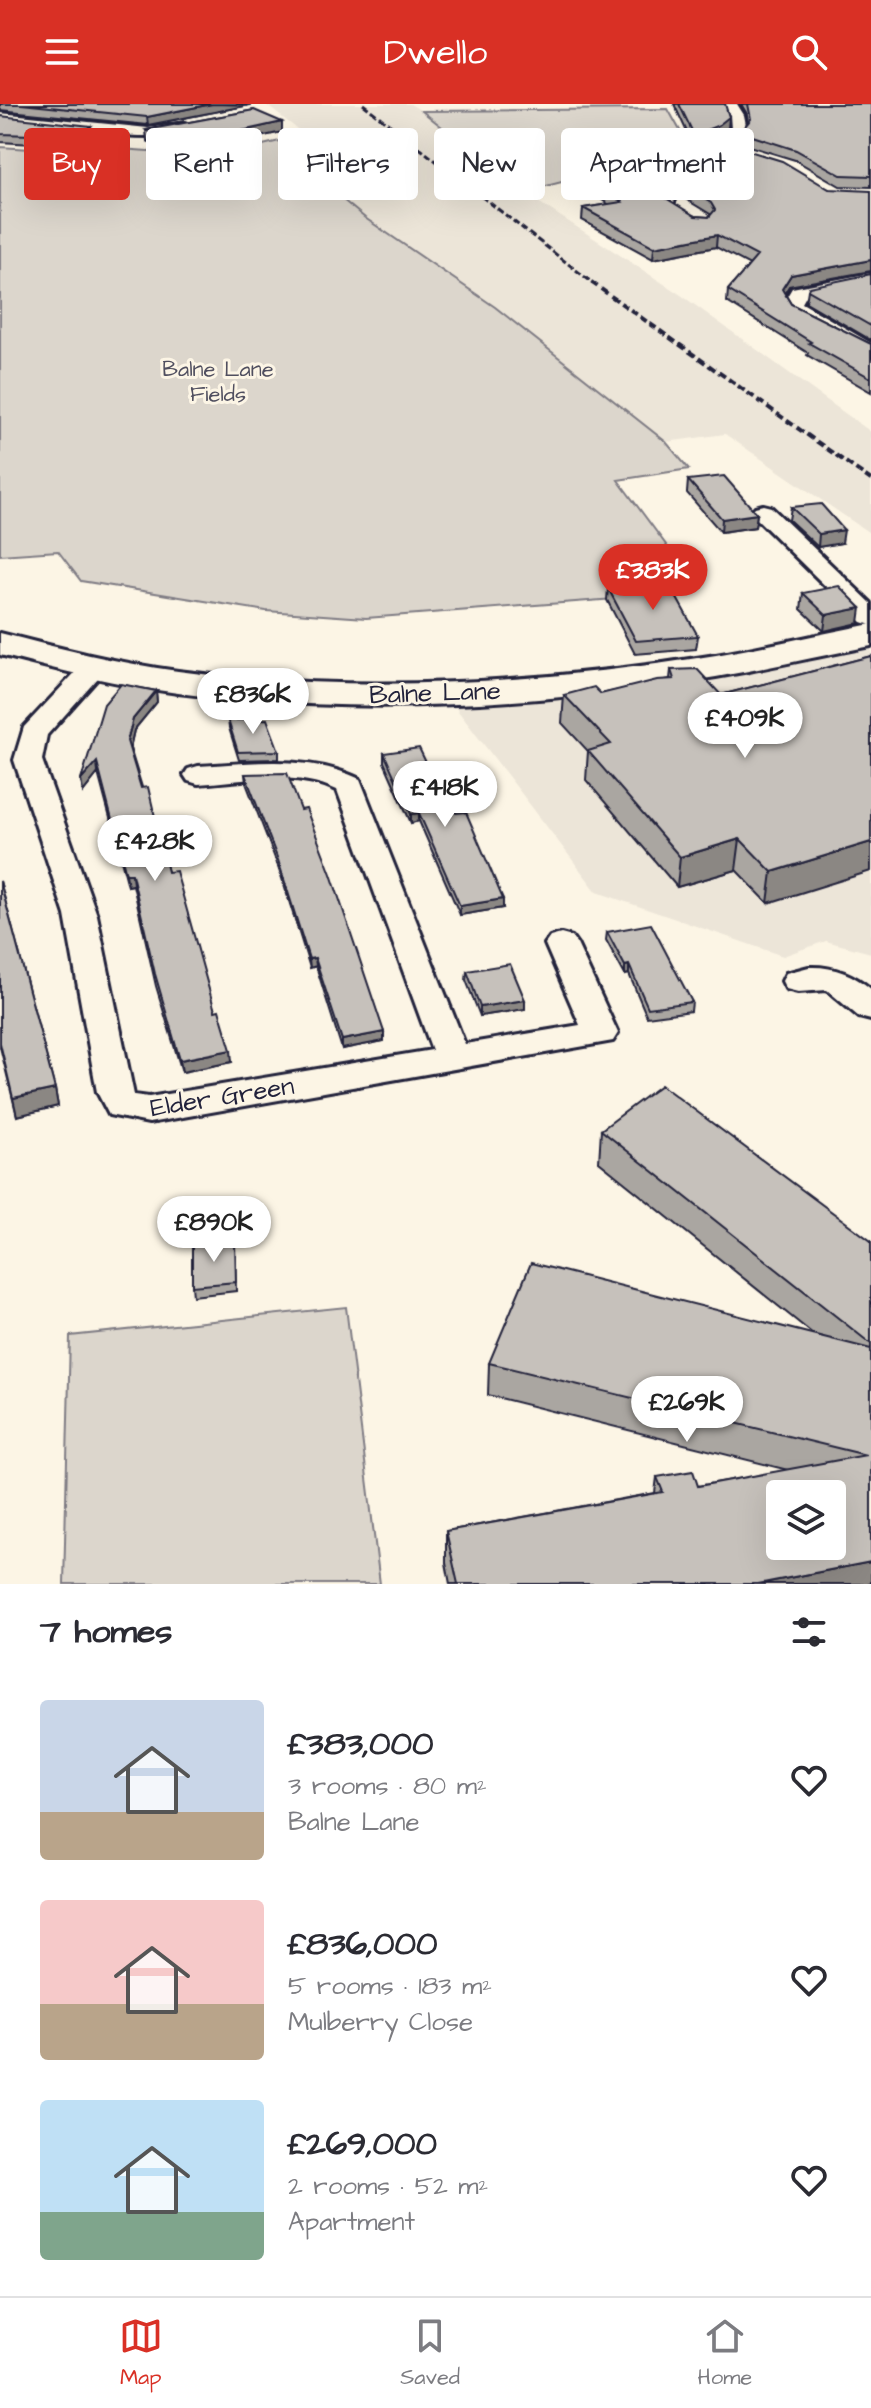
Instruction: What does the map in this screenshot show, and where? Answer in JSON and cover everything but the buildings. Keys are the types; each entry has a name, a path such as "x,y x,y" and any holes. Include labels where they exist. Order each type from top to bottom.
{"street":[{"path":"2,117 31,104"},
{"path":"730,104 737,115 739,128"},
{"path":"2,117 72,122 148,133 206,124"},
{"path":"666,200 678,207"},
{"path":"871,278 799,292 792,303 798,310 871,351"},
{"path":"763,512 871,617"},
{"name":"Balne Lane","path":"0,644 93,669 267,692 445,694 630,679 719,666 871,635"},
{"name":"Elder Green","path":"93,669 34,733 28,760 81,915 115,1092 122,1106 149,1110 601,1033 561,944"},
{"path":"198,775 312,771 334,775 350,785 453,1059"},
{"path":"798,981 812,976 842,982 871,1009"}],"shaded area":[{"path":"265,104 410,104 422,111 443,128 434,128 434,200 535,200 681,295 871,432 871,534 725,434 666,442 495,307 343,200 418,200 418,128 296,128"},
{"path":"871,635 871,953 826,941 783,956 597,892 445,694"}],"green space":[{"path":"668,109 679,128 561,128 561,182 545,186 545,128 443,128 422,111"},
{"name":"Balne Lane Fields","path":"278,141 278,200 343,200 495,307 666,442 689,469 618,480 675,557 694,593 366,618 266,611 81,581 58,551 0,555 0,147 24,149 24,200 130,200 130,150 146,151 146,200 262,200 262,145"},
{"path":"346,1307 380,1584 64,1584 70,1336"}],"railway":[{"path":"363,104 594,284"},
{"path":"591,282 871,480"}]}
